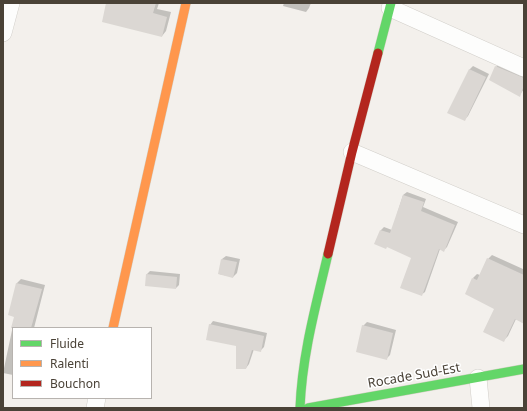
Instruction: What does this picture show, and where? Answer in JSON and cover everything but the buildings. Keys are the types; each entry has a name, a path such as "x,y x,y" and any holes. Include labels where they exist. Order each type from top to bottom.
{"street":[{"path":"3,33 11,3"},
{"path":"113,327 186,3"},
{"path":"300,408 305,353 352,152 391,5 524,68"},
{"path":"352,152 524,225"},
{"name":"Rocade Sud-Est","path":"308,408 524,369"},
{"path":"478,378 481,408"}],"traffic: fast":[{"path":"378,53 391,3"},
{"path":"300,408 301,388 307,349 314,311 328,254"},
{"path":"308,408 524,369"}],"traffic: slow":[{"path":"113,327 186,3"}],"traffic: jam":[{"path":"328,254 352,152 378,53"}]}
